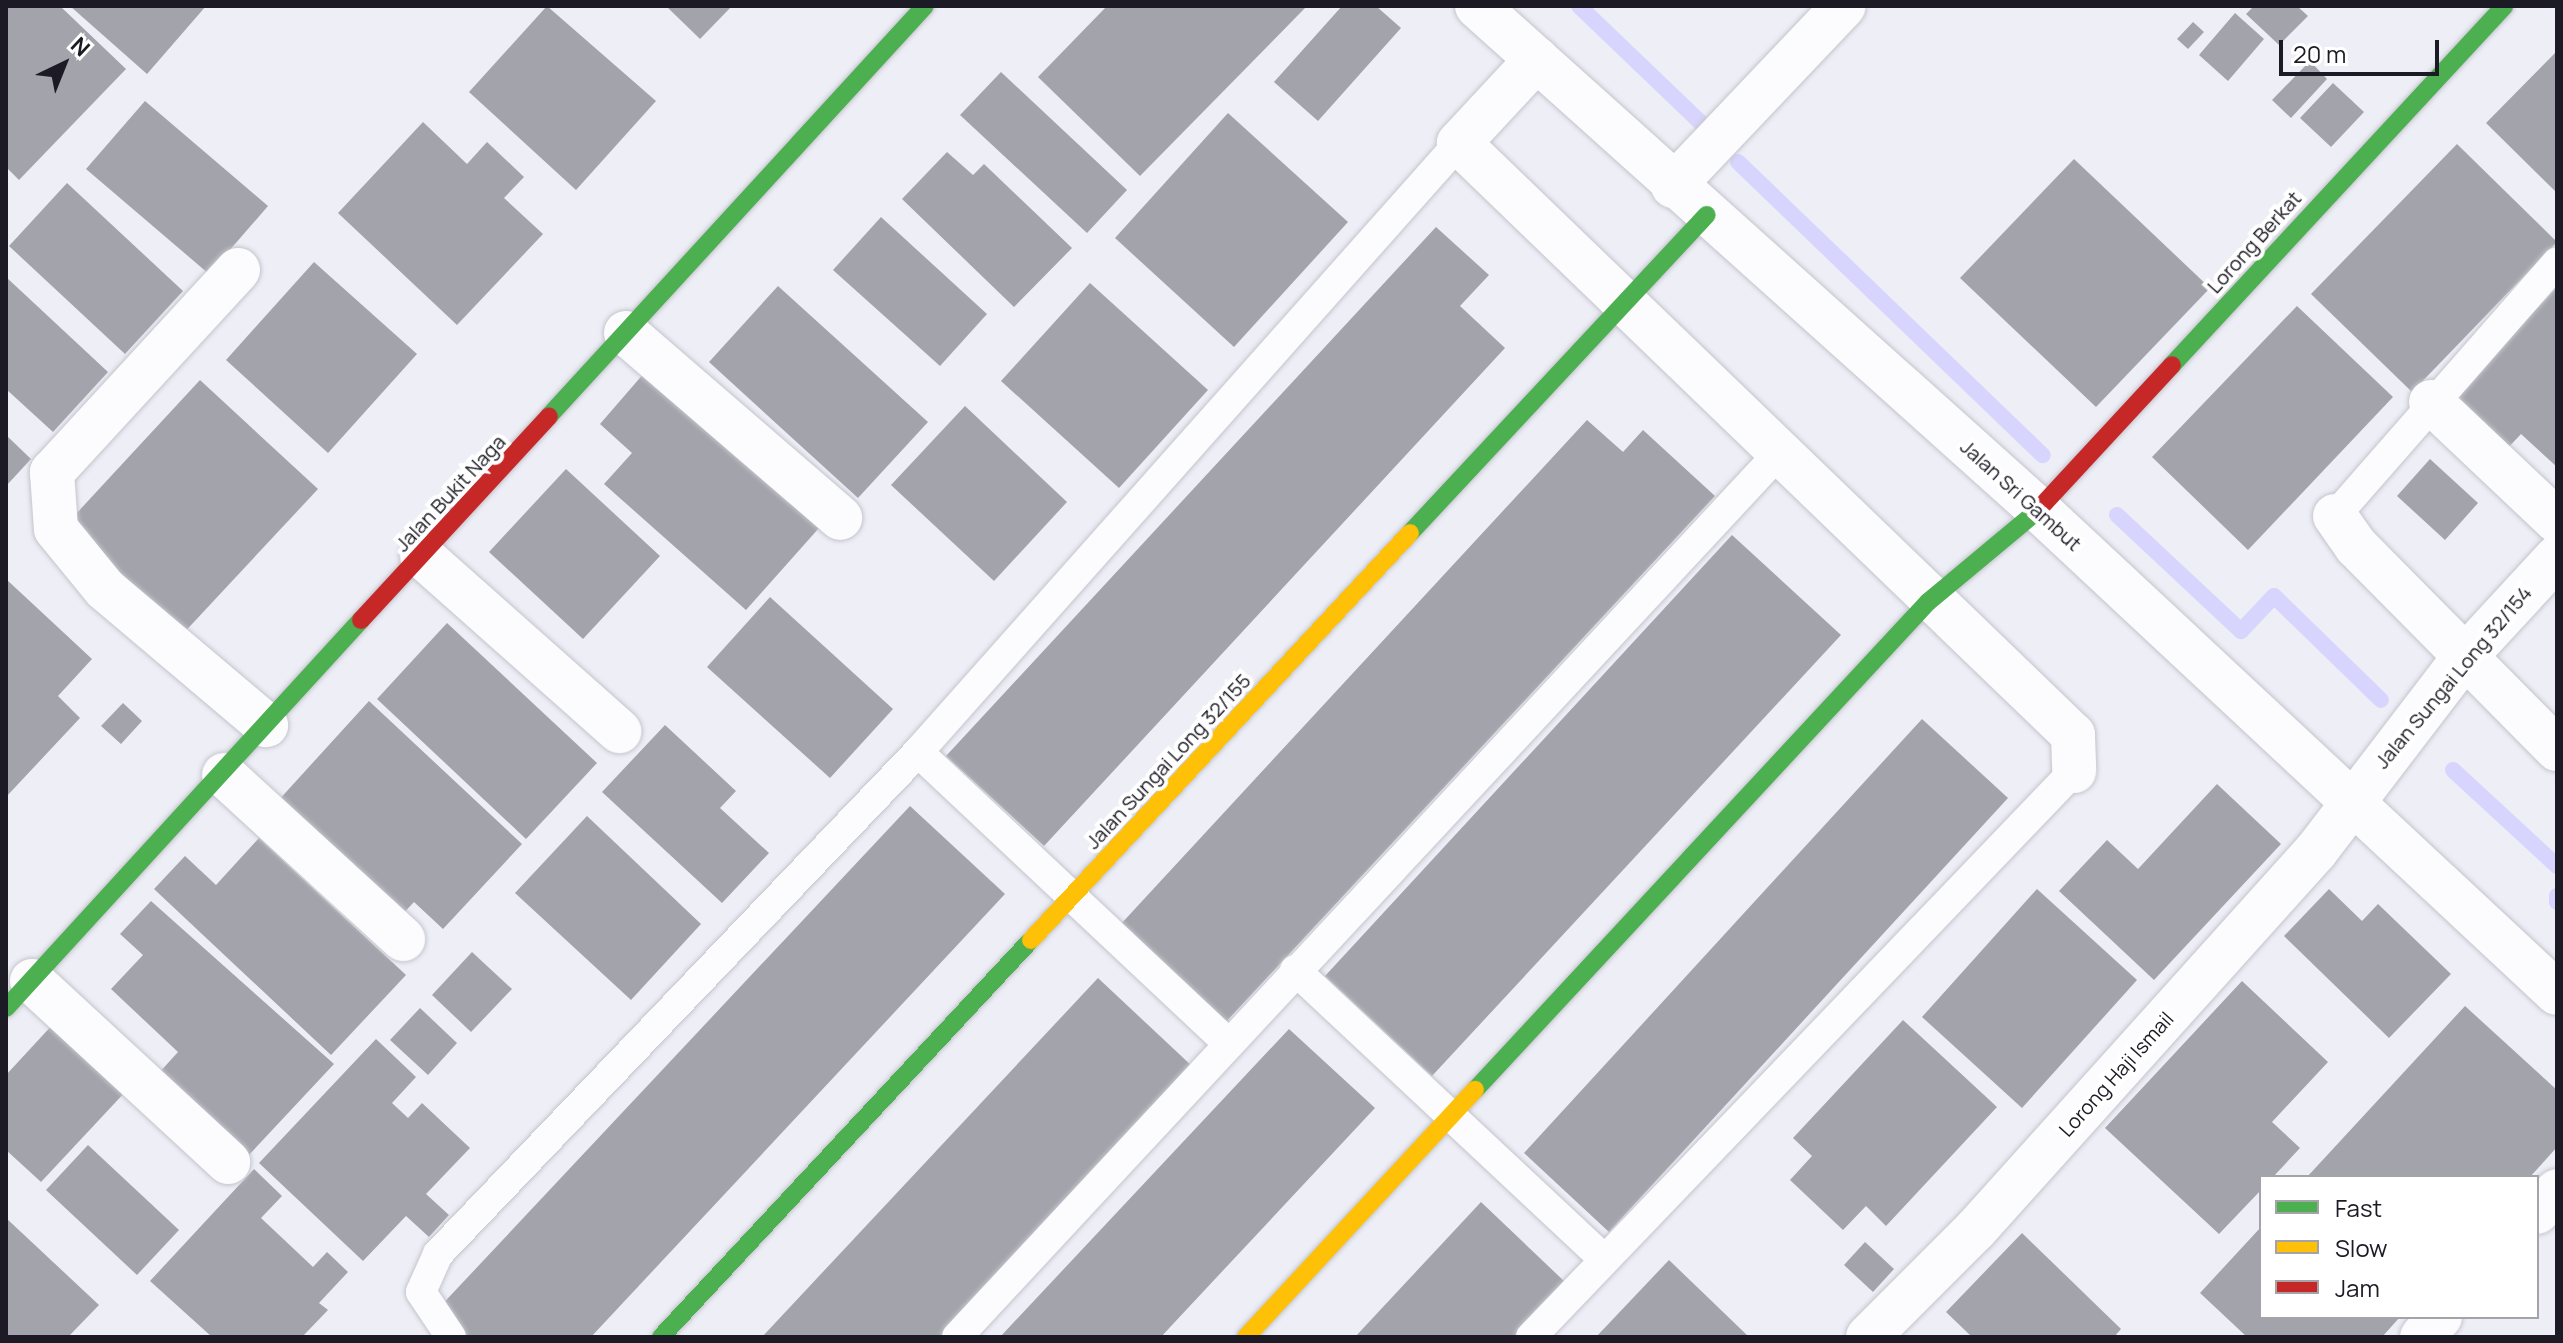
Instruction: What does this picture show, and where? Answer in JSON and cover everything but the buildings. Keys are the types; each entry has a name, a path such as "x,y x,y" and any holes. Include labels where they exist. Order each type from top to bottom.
{"street":[{"name":"Jalan Bukit Naga","path":"19,995 224,775 266,725 925,6"},
{"name":"Jalan Sri Gambut","path":"1477,6 1673,186 2039,510 2557,993"},
{"path":"1673,186 1844,6"},
{"name":"Lorong Berkat","path":"1246,1337 1453,1119 1928,602 2039,510 2504,6"},
{"path":"1537,59 1459,143 1928,602 2073,735 2074,771"},
{"name":"Jalan Sungai Long 32/155","path":"661,1337 1707,215"},
{"path":"238,270 52,472 56,529 105,589 266,725"},
{"path":"626,333 840,518"},
{"path":"2431,402 2557,521"},
{"path":"2335,516 2463,659 2557,749"},
{"path":"422,556 619,731"},
{"name":"Jalan Sungai Long 32/154","path":"2351,799 2463,659 2557,557"},
{"path":"224,775 403,939"},
{"name":"Lorong Haji Ismail","path":"1868,1337 1976,1229 2316,851 2351,799"},
{"path":"19,995 228,1162"},
{"path":"2539,1210 2557,1191"},
{"path":"2422,1337 2438,1319"}],"lane":[{"path":"451,1337 421,1292 438,1254 918,752 1459,143"},
{"path":"2335,516 2431,402 2557,262"},
{"path":"957,1337 1227,1042 1779,453"},
{"path":"918,752 1227,1042"},
{"path":"1531,1337 2074,771"},
{"path":"1295,970 1604,1259"}],"waterway":[{"path":"1579,6 1706,128"},
{"path":"1738,162 2043,455"},
{"path":"2117,515 2241,631 2274,596 2381,700"},
{"path":"2453,770 2557,866"},
{"path":"2557,896 2557,902"}],"traffic: fast":[{"path":"549,416 925,6"},
{"path":"2172,365 2504,6"},
{"path":"1410,533 1707,215"},
{"path":"1475,1090 1928,602 2036,512"},
{"path":"6,1008 361,620"},
{"path":"661,1337 1031,940"}],"traffic: slow":[{"path":"1031,940 1410,533"},
{"path":"1246,1337 1475,1090"}],"traffic: jam":[{"path":"2036,512 2172,365"},
{"path":"361,620 549,416"}]}
